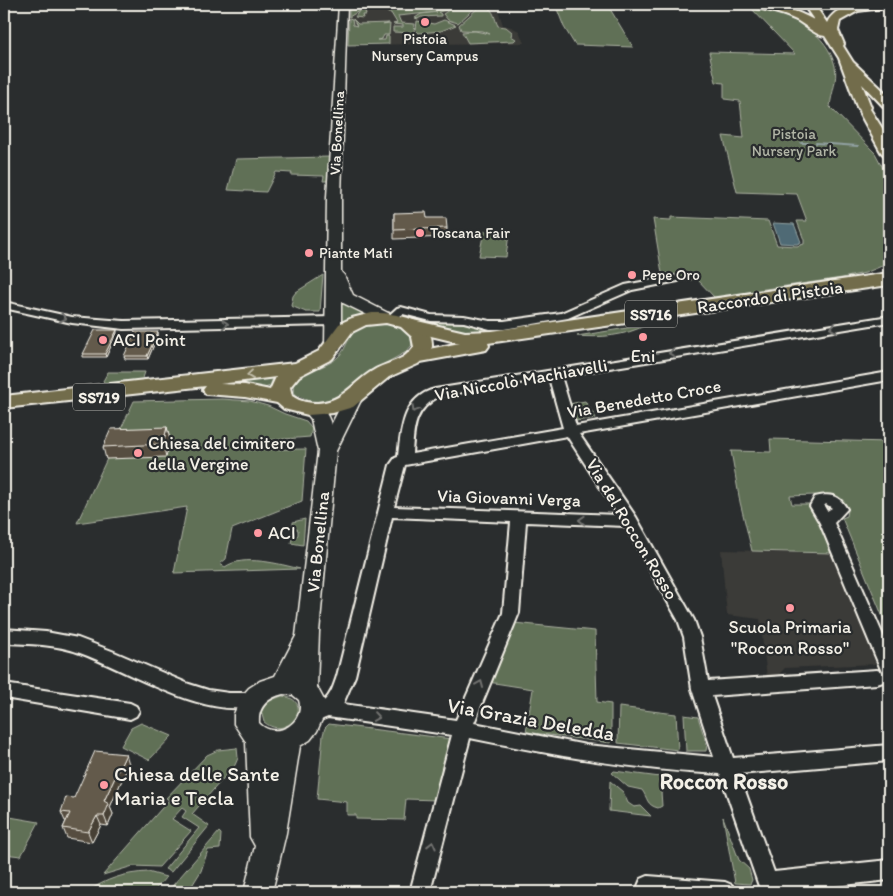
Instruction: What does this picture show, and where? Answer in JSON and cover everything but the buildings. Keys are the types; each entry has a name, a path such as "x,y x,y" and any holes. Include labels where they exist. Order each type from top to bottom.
{"highway":[{"path":"753,4 785,12 808,21 822,30 889,104"},
{"path":"889,4 854,9 834,20 832,30 865,110 886,141 889,152"},
{"path":"809,5 843,55"},
{"path":"811,290 870,277 889,270"},
{"name":"Raccordo di Pistoia","path":"413,326 465,338 486,338 889,279"},
{"name":"Raccordo di Pistoia","path":"415,357 889,286"},
{"path":"751,306 889,293"}],"main road":[{"name":"Via Bonellina","path":"333,347 332,263 343,4"},
{"name":"Via Bonellina","path":"332,263 346,298 389,318"},
{"path":"389,318 413,326 421,334 422,350 415,357 374,378 353,398 335,407 312,409 297,407 283,398 280,391 282,383 298,368 320,358 333,347 341,332 349,326 372,319 389,318"},
{"name":"SS719","path":"4,402 298,368"},
{"name":"SS719","path":"4,408 116,395 195,390 246,391 283,398"},
{"name":"Via Bonellina","path":"327,451 353,398"},
{"name":"Via Bonellina","path":"308,700 308,632 327,451 320,418 312,409"},
{"path":"252,718 269,740 288,739 304,730 308,700 265,689 252,718 263,799 265,860"},
{"path":"258,892 272,833 288,739"}],"street":[{"path":"389,318 401,310 431,318 464,319 494,326 514,324 564,316 630,287 674,279"},
{"path":"9,306 72,320 124,325 333,321"},
{"name":"Via Niccolò Machiavelli","path":"308,700 335,703 342,686 398,464 405,459 411,414 415,406 423,399 443,391 886,323"},
{"name":"Via del Roccon Rosso","path":"554,373 570,430 631,521 686,620 692,638 701,689 710,720 769,888"},
{"name":"Via Benedetto Croce","path":"405,459 889,376"},
{"name":"Via Giovanni Verga","path":"386,512 631,521"},
{"path":"420,892 462,729 511,613 519,518"},
{"path":"701,689 883,673 827,523"},
{"path":"4,636 80,646 159,682 217,699 252,718"},
{"path":"4,691 130,710"},
{"name":"Via Grazia Deledda","path":"308,700 542,745 622,758 686,764 726,766 889,753"},
{"path":"769,888 889,870"},
{"path":"648,886 725,892"}],"shaded area":[{"name":"Pistoia Nursery Campus","path":"496,4 503,25 519,31 524,43 348,45 349,8"},
{"name":"Scuola Primaria \"Roccon Rosso\"","path":"721,550 831,553 876,664 785,668 776,677 767,678 760,619 727,615"}],"green space":[{"path":"488,4 496,4 497,8 486,6 493,12 498,26 506,27 512,32 511,36 516,39 514,41 468,43 462,32 475,31 490,34 483,31 461,30 459,25 478,8"},
{"path":"555,4 607,4 633,47 575,45 564,27"},
{"path":"607,4 709,4 740,7"},
{"path":"446,5 478,5 458,23 448,20 443,14 449,10"},
{"path":"443,6 447,10 438,12 441,16 421,17 418,19 415,18 421,14 437,12 398,16 401,23 415,24 414,32 412,33 393,32 393,27 403,27 403,25 393,24 397,23 391,13 388,13 385,9 365,11 366,15 362,15 363,18 355,17 359,11 349,17 349,9"},
{"name":"Pistoia Nursery Park","path":"752,9 787,17 808,28 825,44 836,71 830,107 875,153 889,179 889,263 865,273 842,278 758,290 745,296 715,298 697,279 676,282 671,274 662,273 653,219 671,220 671,217 768,221 777,245 797,246 804,244 804,240 797,221 807,221 797,194 737,192 723,136 744,138 740,101 724,99 724,83 716,82 709,52 795,54"},
{"path":"349,18 352,19 353,25 357,26 353,19 358,24 389,23 382,25 390,24 389,35 384,35 382,39 377,40 385,40 386,36 389,36 389,44 348,45"},
{"path":"444,20 456,25 441,31 419,33 416,30 417,21 434,24"},
{"path":"330,157 328,181 323,181 324,176 291,175 292,173 276,172 266,192 228,190 236,159"},
{"path":"484,231 509,233 506,257 479,256"},
{"path":"323,275 320,312 306,312 291,306 296,292"},
{"path":"340,300 367,314 339,323"},
{"path":"456,320 483,326 546,321 549,326 539,325 466,332 432,323 434,321"},
{"path":"378,324 401,328 411,338 412,345 406,352 366,374 336,399 312,402 294,394 293,384 301,376 333,361 344,350 349,339 358,330 366,326"},
{"path":"646,325 630,332 613,335 577,336"},
{"path":"108,372 145,372 142,381 110,385 103,381"},
{"path":"270,376 273,378 270,386 265,388 217,385 217,383"},
{"path":"222,399 250,401 268,406 306,421 312,428 310,437 247,442 246,450 306,449 302,501 232,529 226,559 220,564 225,567 242,561 262,561 300,569 174,573 187,507 77,523 134,401"},
{"path":"585,401 596,418 576,421 569,404"},
{"path":"770,439 889,442 887,458 889,468 889,632 842,518 847,516 848,510 841,499 814,495 790,496 792,504 812,504 831,553 752,551 740,502 731,451 771,452"},
{"path":"305,519 303,545 291,543 292,539 298,535 298,530 293,527 293,522"},
{"path":"514,623 595,631 597,702 611,704 611,743 526,732 533,689 488,682"},
{"path":"282,696 292,699 297,705 298,712 289,724 282,727 273,727 264,722 261,711 269,701"},
{"path":"619,707 676,714 678,750 618,743"},
{"path":"684,715 698,717 707,745 706,751 686,751"},
{"path":"141,723 172,736 149,760 121,746 131,728"},
{"path":"329,724 452,739 437,800 406,799 404,820 356,819 356,815 347,815 347,802 317,799 323,735 325,728"},
{"path":"237,748 238,758 235,765 192,814 209,826 171,872 165,869 199,828 182,817 186,811 182,808 172,819 191,831 159,867 133,866 103,875 169,800 166,798 207,755 218,750"},
{"path":"614,771 660,777 662,806 658,808 651,805 642,790 628,787 612,773"},
{"path":"610,781 623,792 628,803 634,807 641,806 651,816 609,811"},
{"path":"4,816 39,822 21,856 4,854"},
{"path":"723,817 739,860 749,869 752,880 750,884 735,883"},
{"path":"219,832 221,834 220,849 208,850 201,871 188,892 167,892"},
{"path":"148,872 166,877 153,892 87,892 116,878"}],"water":[{"path":"773,223 794,224 801,242 797,244 780,243"}],"waterway":[{"path":"801,143 809,143"},
{"path":"816,143 858,146"}],"place":[{"name":"Pistoia Nursery Campus","path":"425,22"},
{"name":"Toscana Fair","path":"420,233"},
{"name":"Piante Mati","path":"309,253"},
{"name":"Pepe Oro","path":"632,275"},
{"name":"Eni","path":"643,337"},
{"name":"ACI Point","path":"103,340"},
{"name":"Chiesa del cimitero della Vergine","path":"138,453"},
{"name":"ACI","path":"258,533"},
{"name":"Scuola Primaria \"Roccon Rosso\"","path":"790,608"},
{"name":"Chiesa delle Sante Maria e Tecla","path":"104,785"}],"district":[{"name":"Roccon Rosso","path":"724,781"}]}
